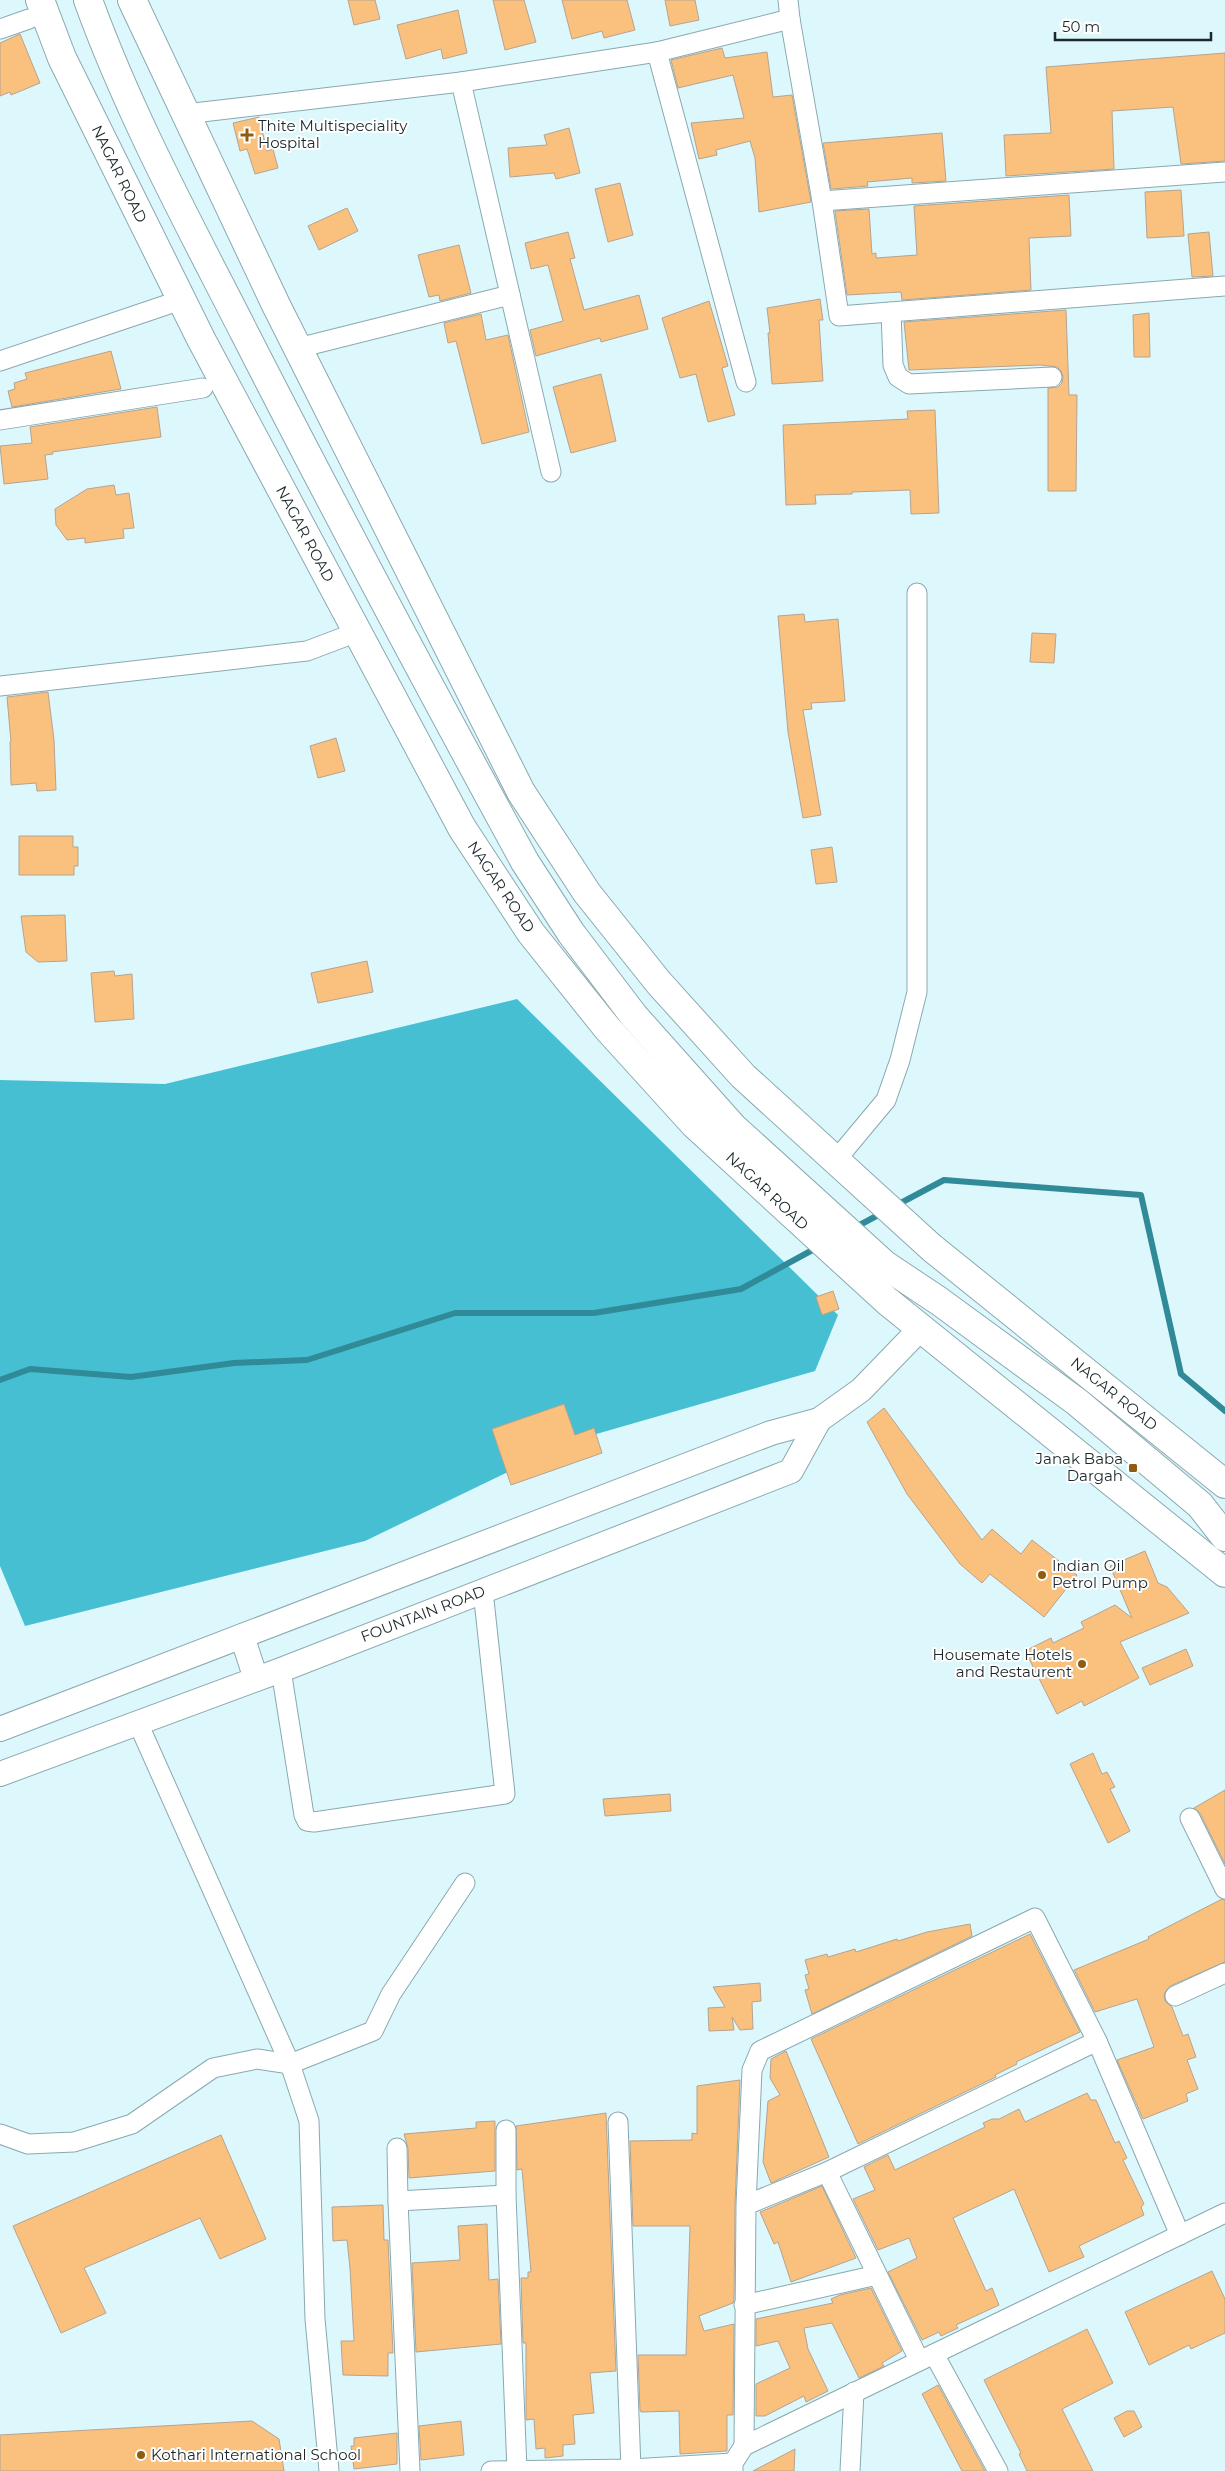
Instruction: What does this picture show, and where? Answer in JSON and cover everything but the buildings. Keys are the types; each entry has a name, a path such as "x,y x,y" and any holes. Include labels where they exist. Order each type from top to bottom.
{"highway":[{"path":"88,0 105,46 150,148 285,412 525,862 571,933 634,1016 829,1236 861,1245 885,1265 939,1301 1077,1402 1200,1505 1225,1537"},
{"name":"NAGAR ROAD","path":"132,0 184,114 298,348 521,792 586,893 659,983 743,1076 932,1248 1225,1484"},
{"name":"NAGAR ROAD","path":"35,10 62,58 181,300 462,828 531,933 607,1028 695,1125 829,1236 921,1328 1225,1572"},
{"path":"939,1301 1013,1315"}],"street":[{"path":"184,114 461,82 657,52 789,9 822,201 838,316 1225,286"},
{"path":"0,29 35,10"},
{"path":"657,52 746,382"},
{"path":"461,82 551,472"},
{"path":"822,201 1225,172"},
{"path":"298,348 510,295"},
{"path":"1,360 181,300"},
{"path":"891,312 893,365 898,377 909,384 1052,377"},
{"path":"0,420 203,388"},
{"path":"836,1160 886,1100 900,1060 917,992 917,593"},
{"path":"0,686 307,651 344,637"},
{"name":"FOUNTAIN ROAD","path":"0,1729 771,1432 819,1420 861,1390 921,1328"},
{"name":"FOUNTAIN ROAD","path":"0,1774 281,1670 791,1471 819,1420"},
{"path":"281,1670 304,1815 307,1821 314,1822 505,1794 483,1591"},
{"path":"242,1636 256,1679"},
{"path":"138,1723 290,2064 309,2120 315,2320 329,2471"},
{"path":"1190,1818 1225,1889"},
{"path":"0,2134 28,2144 74,2142 132,2124 213,2068 257,2059 290,2064 373,2031 391,1994 465,1883"},
{"path":"491,2471 733,2467 744,2446 746,2205 752,2070 760,2051 1035,1918 1097,2041 1180,2235"},
{"path":"1175,1996 1225,1973"},
{"path":"746,2205 827,2172 1097,2041"},
{"path":"618,2122 631,2469"},
{"path":"506,2130 506,2195 517,2470"},
{"path":"397,2148 410,2471"},
{"path":"827,2172 877,2275 998,2471"},
{"path":"398,2201 506,2195"},
{"path":"744,2446 1225,2213"},
{"path":"744,2305 877,2275"},
{"path":"850,2471 854,2392"}],"shaded area":[{"path":"517,999 838,1315 815,1371 572,1441 365,1541 25,1626 0,1566 0,1080 165,1084"}],"waterway":[{"path":"895,1206 944,1180 1141,1195 1181,1374 1225,1411"},
{"path":"854,1228 882,1213"},
{"path":"0,1380 30,1369 131,1377 234,1363 307,1360 455,1313 594,1313 741,1289 818,1247"}],"place":[{"name":"Thite Multispeciality Hospital","path":"247,135"},
{"name":"Janak Baba Dargah","path":"1133,1468"},
{"name":"Indian Oil Petrol Pump","path":"1042,1575"},
{"name":"Housemate Hotels and Restaurent","path":"1082,1664"},
{"name":"Kothari International School","path":"141,2455"}]}
